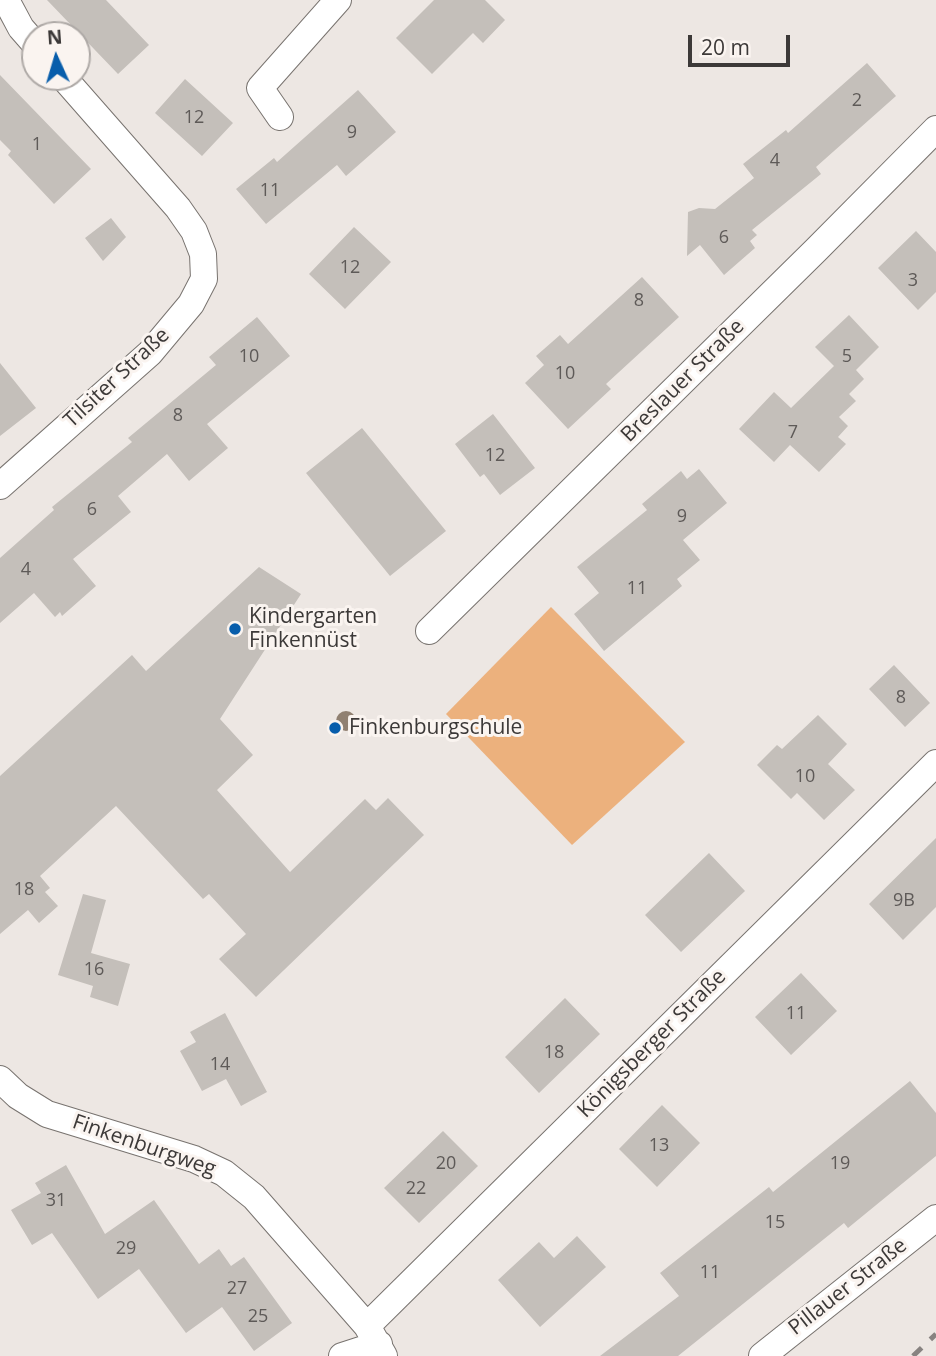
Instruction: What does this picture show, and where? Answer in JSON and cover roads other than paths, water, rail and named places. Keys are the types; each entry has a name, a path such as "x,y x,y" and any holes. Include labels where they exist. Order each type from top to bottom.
{"street":[{"path":"6,0 21,28"},
{"path":"280,117 260,89 338,0"},
{"name":"Tilsiter Straße","path":"0,486 150,353 191,304 204,279 203,254 194,231 178,208 75,91"},
{"name":"Breslauer Straße","path":"429,631 936,129"},
{"name":"Königsberger Straße","path":"377,1342 936,763"},
{"name":"Finkenburgweg","path":"0,1079 18,1096 47,1114 194,1159 224,1173 254,1197 377,1342"},
{"name":"Pillauer Straße","path":"762,1356 936,1218"},
{"path":"342,1356 377,1342"}],"railway":[{"path":"913,1356 936,1334"}],"place":[{"name":"Kindergarten Finkennüst","path":"235,629"},
{"name":"Finkenburgschule","path":"335,728"}]}
